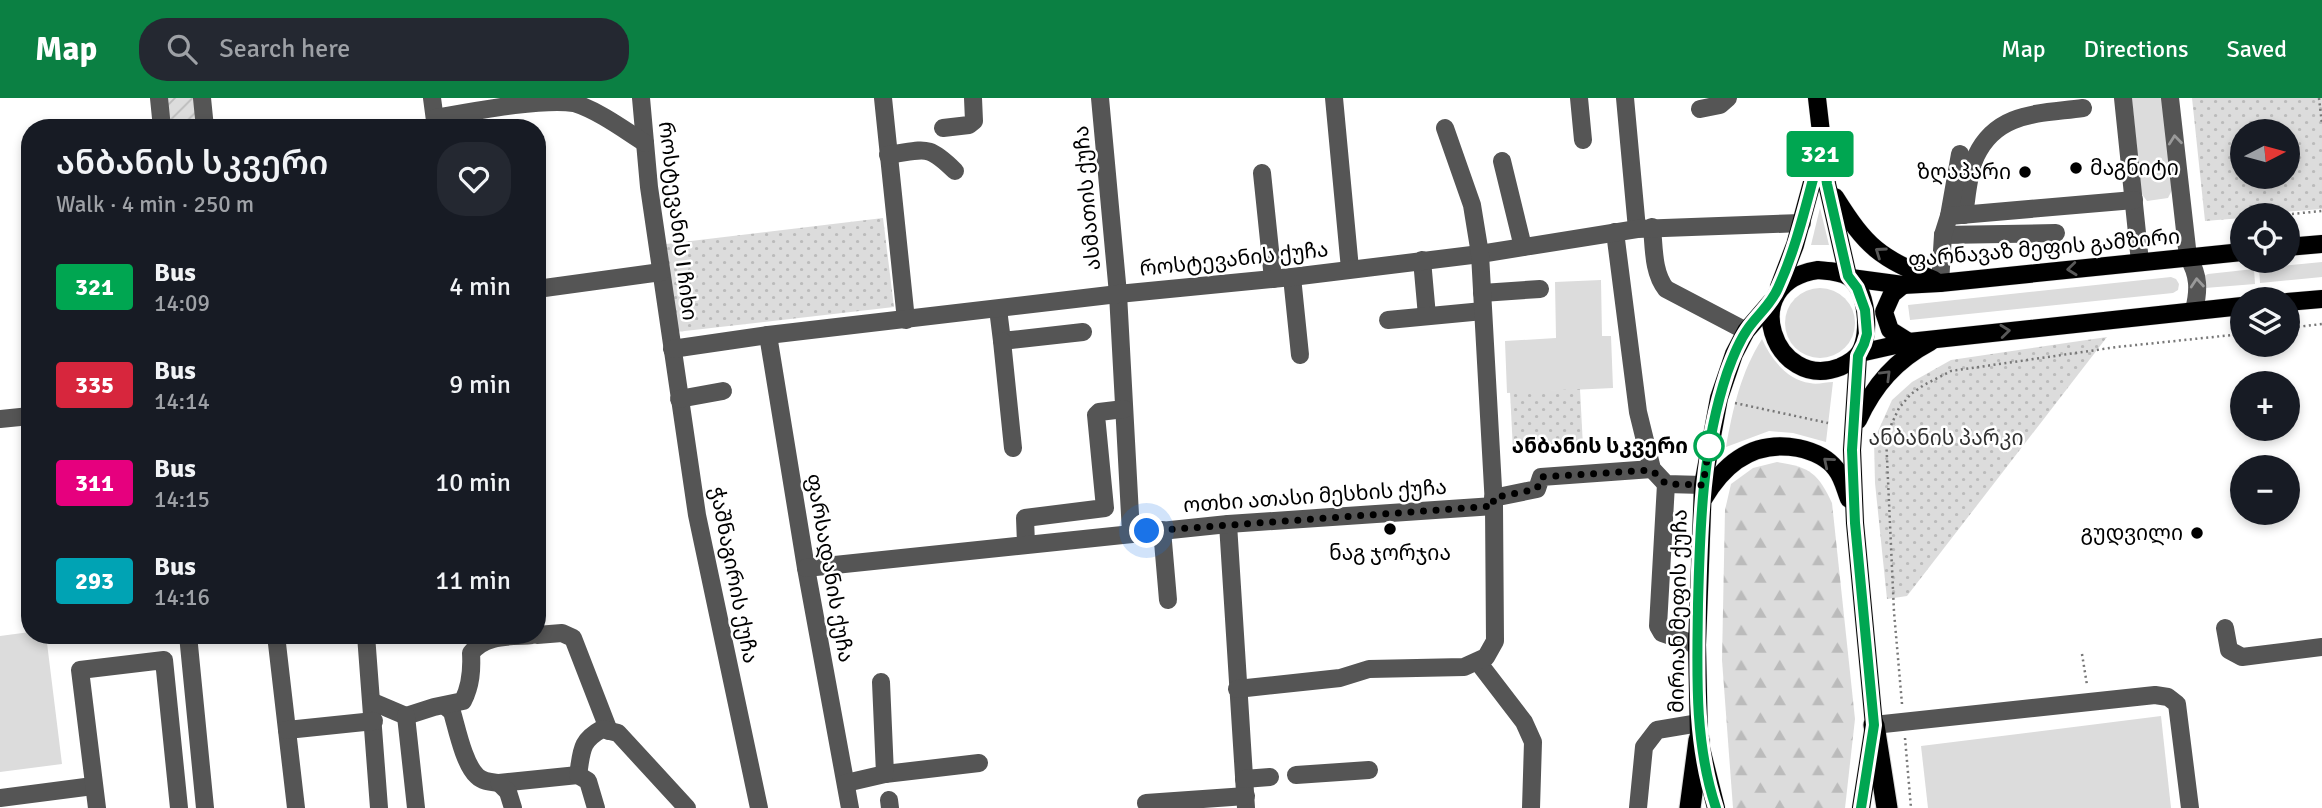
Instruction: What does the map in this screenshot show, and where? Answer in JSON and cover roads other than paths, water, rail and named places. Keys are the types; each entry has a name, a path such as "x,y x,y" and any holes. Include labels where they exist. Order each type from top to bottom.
{"highway":[{"path":"1874,725 1887,808"},
{"path":"1690,808 1699,731"}],"main road":[{"name":"მირიან მეფის ქუჩა","path":"1817,98 1827,184 1849,277"},
{"name":"მირიან მეფის ქუჩა","path":"1716,808 1699,731 1697,645 1703,485 1719,398 1734,354 1746,331 1775,296 1802,223 1822,147"},
{"path":"1827,184 1854,228 1877,251 1900,266 1940,283"},
{"path":"2300,246 2322,244"},
{"name":"ფარნავაზ მეფის გამზირი","path":"1849,277 1903,285 1940,283 2230,253"},
{"path":"1861,808 1874,725 1855,523 1854,429 1859,355 1864,344 1867,322 1861,296 1849,277 1833,271 1803,272 1789,279 1775,296 1772,328 1779,346 1787,358 1798,367 1821,372 1845,365 1859,355 1909,342 2230,307"},
{"path":"1903,285 1892,294 1884,312 1890,330 1909,342"},
{"path":"2300,301 2322,299"},
{"path":"1854,429 1866,403 1886,374 1938,338"},
{"path":"1701,503 1715,479 1746,453 1760,448 1788,446 1820,455 1836,469 1849,498 1855,523"}],"street":[{"path":"159,98 161,119"},
{"path":"202,98 204,119"},
{"path":"432,98 435,119"},
{"name":"როსტევანის I ჩიხი","path":"641,98 672,349"},
{"path":"883,98 906,320"},
{"path":"943,128 971,123 975,117 973,98"},
{"name":"ასმათის ქუჩა","path":"1100,98 1118,294 1131,533"},
{"path":"1334,98 1350,268"},
{"path":"1579,98 1583,140"},
{"path":"1625,98 1645,228 1659,281 1666,289 1746,331"},
{"path":"1700,109 1720,105 1728,98"},
{"path":"2123,98 2140,262"},
{"path":"2170,98 2188,257 2196,270 2198,294 2194,310"},
{"path":"453,119 544,99 573,102 645,143"},
{"path":"1940,283 1943,235 1956,215 1975,157 1991,134 2015,117 2050,105 2083,108"},
{"path":"1237,689 1340,678 1369,669 1464,667 1486,657 1495,641 1494,502 1480,254 1472,205 1445,128"},
{"path":"888,155 931,150 955,171"},
{"path":"1956,215 1960,154"},
{"path":"1502,161 1522,247"},
{"path":"1262,173 1273,279"},
{"path":"1956,215 2134,200"},
{"name":"როსტევანის ქუჩა","path":"672,349 768,335 1480,254 1645,228 1802,223"},
{"path":"1615,232 1638,412 1652,470 1666,484 1703,485"},
{"path":"1943,235 2056,233"},
{"path":"1422,260 1427,316"},
{"path":"546,288 661,272"},
{"path":"1292,276 1300,355"},
{"path":"1388,320 1427,316 1540,289"},
{"path":"998,309 1013,448"},
{"path":"1002,341 1083,332"},
{"name":"ფარსადანის ქუჩა","path":"768,335 806,568 850,808"},
{"name":"ჭაშნაგირის ქუჩა","path":"672,349 697,515 759,808"},
{"path":"679,399 723,391"},
{"path":"1026,544 1025,518 1105,508 1096,415 1099,412 1125,409"},
{"path":"0,419 21,417"},
{"name":"ოთხი ათასი მესხის ქუჩა","path":"806,568 1162,530 1494,502 1537,489 1541,477 1652,470"},
{"path":"1666,484 1658,626 1662,633 1697,645"},
{"path":"1228,524 1245,794"},
{"path":"1162,530 1168,600"},
{"path":"2225,628 2229,650 2242,657 2322,647"},
{"path":"546,634 562,633 573,638 610,731"},
{"path":"189,644 205,808"},
{"path":"277,644 296,808"},
{"path":"367,644 379,808"},
{"path":"373,702 406,716 434,706 463,701 472,670 471,653 479,644"},
{"path":"97,808 80,670 164,660 179,808"},
{"path":"1478,662 1524,722 1533,742 1531,808"},
{"path":"881,682 885,774"},
{"path":"1874,725 2155,695 2168,697 2177,704 2190,808"},
{"path":"445,706 452,712 470,766 477,776 486,782 499,783 578,775 589,781 596,808"},
{"path":"406,716 416,808"},
{"path":"287,730 374,721"},
{"path":"578,775 582,750 588,737 602,729 618,733 687,808"},
{"path":"1638,808 1644,747 1657,730 1699,731"},
{"path":"846,783 885,774 979,763"},
{"path":"1296,775 1369,770"},
{"path":"1146,803 1245,794 1270,777"},
{"path":"499,783 508,792 513,808"},
{"path":"0,798 93,786"}],"place":[{"name":"მაგნიტი","path":"2076,168"},
{"name":"ზღაპარი","path":"2025,172"},
{"name":"ანბანის სკვერი","path":"1709,446"},
{"name":"ნაგ ჯორჯია","path":"1390,529"},
{"name":"გუდვილი","path":"2197,533"}],"park label":[{"name":"ანბანის პარკი","path":"1946,438"}]}
